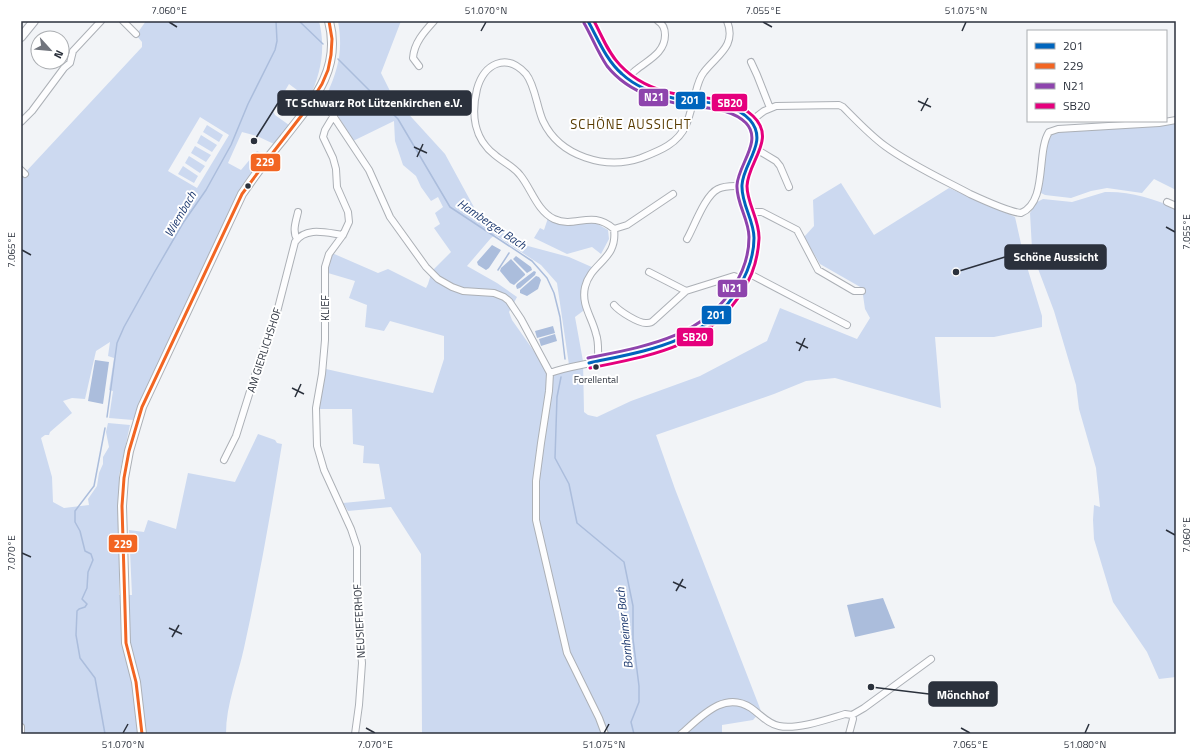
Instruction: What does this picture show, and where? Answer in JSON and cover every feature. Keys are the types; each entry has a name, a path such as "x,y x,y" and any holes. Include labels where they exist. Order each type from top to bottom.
{"main road":[{"path":"21,36 34,21"},
{"path":"142,734 136,682 126,643 122,506 123,485 128,451 142,407 242,194 255,174 306,110 318,93 324,81 331,59 332,38 329,21"}],"street":[{"path":"21,122 64,68 70,63 73,51 101,21"},
{"path":"123,21 136,34"},
{"path":"419,66 413,58 415,47 421,36 434,21"},
{"path":"550,372 652,348 688,336 721,312 737,294 750,260 754,235 742,186 745,172 758,144 756,129 751,121 736,110 718,105 664,96 627,79 618,71 607,56 588,21"},
{"path":"627,79 635,70 651,59 662,46 665,40 665,30 658,21"},
{"path":"598,361 598,340 594,325 586,310 584,295 586,284 590,277 609,254 613,246 615,238 614,229 607,222 596,219 565,222 552,218 539,205 518,173 496,157 486,147 480,138 474,119 474,104 477,89 482,76 492,65 499,62 511,64 519,68 527,75 532,85 547,129 556,139 571,150 592,160 618,162 637,159 661,150 674,142 681,135 686,125 700,78 725,49 729,41 730,33 727,21"},
{"path":"751,62 770,108"},
{"path":"318,93 369,170 390,217 426,268 438,279 452,287 463,291 494,293 509,301 521,319 550,372 549,391 536,481 536,520 567,653 599,718 605,734"},
{"path":"751,121 770,108 776,106 839,105 871,135 911,163 984,200 1019,213 1024,212 1030,207 1036,195 1045,142 1049,132 1058,129 1165,122"},
{"name":"KLIEF","path":"334,115 325,130 323,137 333,158 336,169 337,187 343,197 348,212 349,222 344,235 329,254 325,268 323,365 316,408 317,446 319,456 324,470 343,509"},
{"path":"756,150 776,160 789,188"},
{"path":"687,239 710,196 716,189 727,186 742,186"},
{"path":"614,229 627,225 673,194"},
{"path":"1167,202 1176,206"},
{"name":"AM GIERLICHSHOF","path":"224,460 238,429 262,353 277,312 293,246 297,239 294,230 298,212"},
{"path":"749,212 762,212 797,230 818,270 854,291 862,291"},
{"path":"297,239 303,235 316,231 344,235"},
{"path":"649,272 686,291"},
{"path":"746,272 847,325"},
{"path":"614,304 618,310 642,323 648,324 686,291 734,276 743,280"},
{"name":"NEUSIEFERHOF","path":"343,509 356,547 357,609 362,663 355,734"},
{"path":"681,734 707,712 718,705 727,702 744,704 771,723 785,727 794,727 845,714 852,714 864,708 931,659"},
{"path":"849,734 853,719 852,714"},
{"path":"21,727 21,734"}],"shaded area":[{"path":"146,21 319,21 322,41 321,61 317,80 309,99 289,84 273,111 275,115 289,125 274,144 257,136 242,132 228,163 241,170 257,151 265,155 242,186 188,298 133,420 109,418 113,391 109,390 114,358 108,356 110,342 96,351 85,399 72,398 63,401 72,413 50,432 49,435 45,435 41,438 52,477 53,502 64,508 89,505 88,499 97,486 99,473 103,464 103,457 109,447 106,432 108,423 130,425 119,476 119,595 132,595 129,530 144,532 148,520 176,529 188,473 235,482 258,434 282,444 278,470 242,659 228,712 226,734 21,734 21,177 142,47 142,42 136,35","holes":["200,117 229,135 197,188 168,171"]},
{"path":"338,21 401,21 381,73 393,97 445,154 476,211 528,246 569,257 594,268 584,284 583,311 575,317 583,361 584,412 588,415 597,417 631,401 700,376 767,341 780,308 857,339 870,318 865,309 862,288 820,264 804,237 814,226 813,200 841,183 874,235 949,188 1015,217 1024,257 1042,316 1042,327 994,337 935,337 941,408 835,378 806,381 774,394 656,435 675,489 761,711 753,720 722,725 722,734 422,734 421,554 391,507 348,511 343,503 385,499 379,464 363,463 364,446 353,444 352,409 317,409 326,369 433,393 444,359 444,336 390,321 384,331 365,327 367,305 349,298 355,281 328,273 332,253 378,273 388,269 426,288 432,271 451,252 434,228 440,224 435,213 443,207 438,197 431,201 421,187 416,176 403,165 395,141 394,121 353,141 337,114 327,94 339,58","holes":["495,235 541,265 557,283 569,365 548,371 512,320 509,312 517,297 497,283 467,266"]},
{"path":"1176,122 1176,190 1154,179 1142,193 1107,188 1091,191 1071,198 1045,195 1039,190 1047,142 1054,132"},
{"path":"207,125 223,135 219,142 203,132"},
{"path":"201,135 217,145 212,152 197,143"},
{"path":"195,146 211,155 206,162 191,153"},
{"path":"189,156 205,166 200,173 185,163"},
{"path":"183,166 198,176 194,183 178,174"},
{"path":"1105,192 1141,196 1176,208 1176,677 1159,679 1147,652 1113,602 1094,539 1094,505 1100,507 1096,468 1079,409 1076,385 1054,311 1032,249 1030,213 1037,202 1043,199 1072,202"},
{"path":"548,218 564,225 594,222 608,230 609,239 601,254 592,247 567,254 534,238 540,228 544,230"},
{"path":"492,245 501,250 486,270 478,265 477,262"},
{"path":"516,256 531,267 532,270 527,273 513,259"},
{"path":"511,259 525,274 514,285 510,283 500,271 501,268"},
{"path":"534,271 536,272 535,275 517,289 517,284"},
{"path":"536,276 541,280 538,289 527,296 520,293 520,290"},
{"path":"553,326 555,333 537,338 535,331"},
{"path":"555,334 557,341 541,346 539,339"},
{"path":"95,360 109,362 103,404 88,401"},
{"path":"883,598 895,628 855,637 847,605"}],"waterway":[{"name":"Wiembach","path":"107,417 117,343 124,327 154,273 183,223 206,190 231,145 248,104 275,50 277,41 276,21"},
{"name":"Hamberger Bach","path":"299,21 323,44"},
{"name":"Hamberger Bach","path":"338,59 398,119 450,207 532,261 547,278 554,293 560,317 565,359"},
{"path":"498,270 509,253"},
{"name":"Bornheimer Bach","path":"561,377 557,397 555,458 569,484 577,523 624,562 633,606 633,639 639,686 639,702 631,722 634,734"},
{"name":"Wiembach","path":"105,428 94,486 75,511 75,522 80,531 85,551 91,554 93,560 88,572 87,588 82,599 87,604 85,607 77,611 76,635 80,658 95,678 105,734"}],"transit line":[{"name":"229","path":"142,734 136,682 126,643 122,506 124,478 129,451 142,407 242,194 305,111 322,84 328,70 331,55 332,39 329,21"},
{"name":"201","path":"588,21 611,62 627,79 653,92 673,98 714,103 734,109 750,120 755,128 757,136 754,152 743,177 742,185 743,199 752,225 754,238 753,251 744,277 738,289 725,307 709,322 692,333 672,342 652,349 589,363"},
{"name":"SB20","path":"590,368 634,359 676,346 696,337 713,325 729,309 750,278 757,252 759,239 758,225 749,199 747,186 762,142 760,125 753,116 736,105 716,99 686,96 668,92 638,80 620,65 612,55 594,21"},
{"name":"N21","path":"584,23 607,66 626,84 638,91 662,100 730,113 746,123 751,130 752,137 751,145 738,177 737,185 738,198 747,224 749,237 748,250 740,275 721,304 706,318 689,329 670,337 650,344 588,358"}],"place":[{"name":"TC Schwarz Rot Lützenkirchen e.V.","path":"254,141"},
{"name":"Schöne Aussicht","path":"956,272"},
{"name":"Forellental","path":"596,367"},
{"name":"Mönchhof","path":"871,687"}],"district":[{"name":"SCHÖNE AUSSICHT","path":"631,124"}]}
